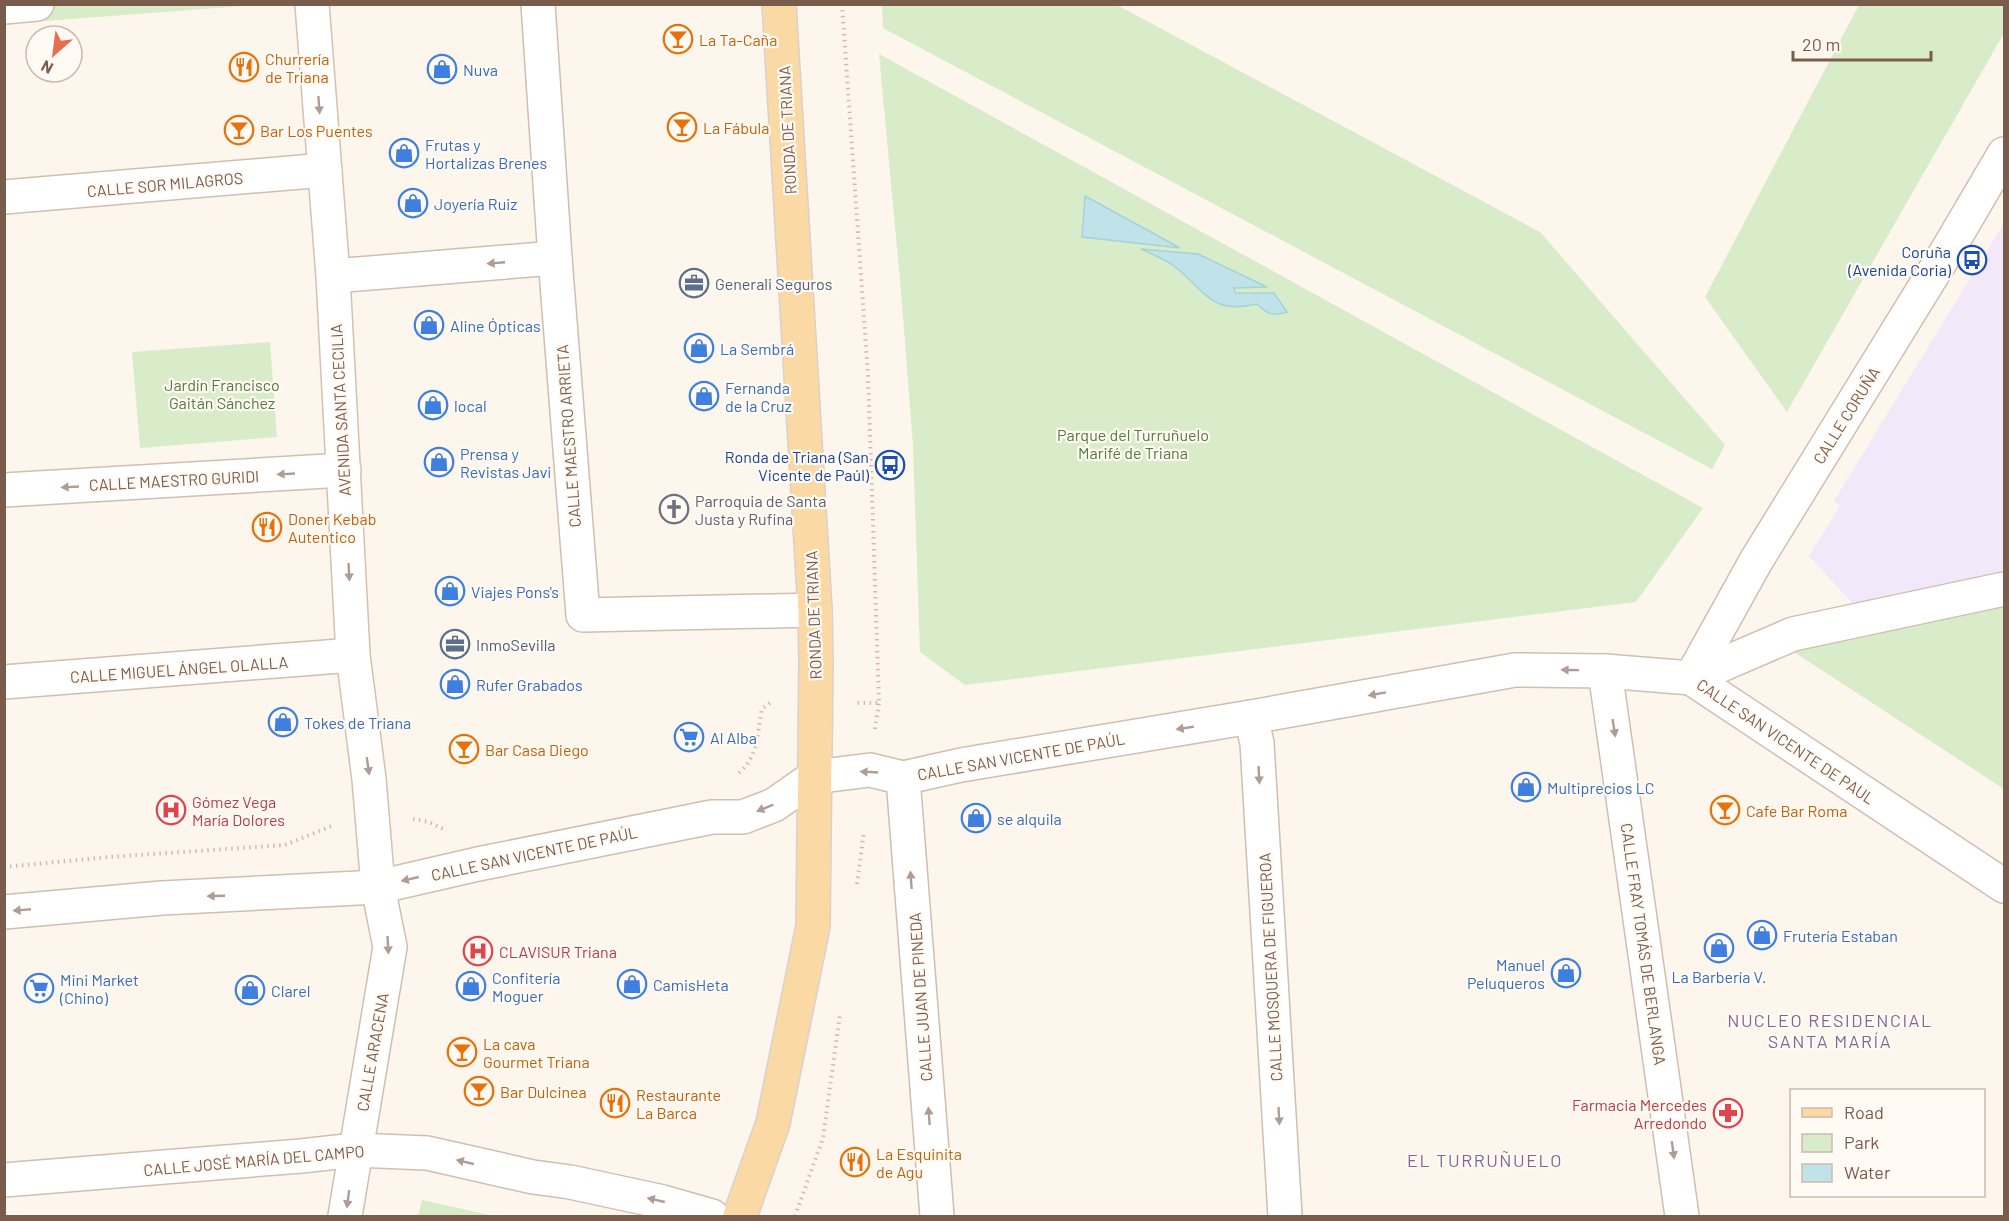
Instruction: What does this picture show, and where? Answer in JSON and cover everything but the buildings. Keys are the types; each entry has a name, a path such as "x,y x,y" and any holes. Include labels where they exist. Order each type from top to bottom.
{"main road":[{"name":"RONDA DE TRIANA","path":"740,1216 773,1123 813,926 815,610 779,4"}],"street":[{"path":"4,7 37,4"},
{"name":"AVENIDA SANTA CECILIA","path":"312,4 333,276 353,655 369,779 378,887"},
{"name":"CALLE MAESTRO ARRIETA","path":"538,4 583,615 815,610"},
{"name":"CALLE CORUÑA","path":"1691,678 1756,561 2004,154"},
{"name":"CALLE SOR MILAGROS","path":"4,197 325,170"},
{"path":"333,276 555,258"},
{"name":"CALLE MAESTRO GURIDI","path":"4,490 344,470"},
{"name":"CALLE SAN VICENTE DE PAUL","path":"1691,678 1793,634 2004,590"},
{"name":"CALLE MIGUEL ÁNGEL OLALLA","path":"4,682 353,655"},
{"name":"CALLE SAN VICENTE DE PAÚL","path":"4,912 162,898 378,887 477,864 712,817 743,817 774,805 814,777 870,770 903,778 961,765 1515,670 1605,671 1691,678"},
{"name":"CALLE FRAY TOMÁS DE BERLANGA","path":"1605,671 1682,1216"},
{"name":"CALLE SAN VICENTE DE PAUL","path":"1691,678 2004,886"},
{"name":"CALLE MOSQUERA DE FIGUEROA","path":"1251,717 1257,743 1285,1216"},
{"name":"CALLE JUAN DE PINEDA","path":"903,778 937,1216"},
{"name":"CALLE ARACENA","path":"345,1216 390,947 378,887"},
{"name":"CALLE JOSÉ MARÍA DEL CAMPO","path":"4,1180 355,1150 427,1153 533,1177 570,1182 663,1202 712,1216"}],"path":[{"path":"842,4 868,375 879,704 875,733"},
{"path":"868,704 879,704"},
{"path":"4,867 285,845 335,825"}],"shaded area":[{"path":"2004,223 2004,575 1855,606 1809,556 1840,506 1834,501"}],"green space":[{"path":"5,5 243,5 243,6 5,24"},
{"path":"882,5 1117,5 1540,232 1725,445 1712,469 883,28"},
{"path":"1859,5 2004,5 2004,33 1787,412 1705,297"},
{"name":"Parque del Turruñuelo Marifé de Triana","path":"879,54 1703,508 1636,602 965,685 920,652 913,446"},
{"name":"Jardín Francisco Gaitán Sánchez","path":"270,342 277,437 140,448 132,352"},
{"path":"2004,605 2004,789 1794,652 1797,644"},
{"path":"422,1200 494,1216 418,1216"}],"water":[{"path":"1085,196 1180,248 1082,237"},
{"path":"1141,249 1198,254 1267,287 1234,288 1235,293 1274,293 1287,312 1270,314 1257,304 1241,307 1219,303 1202,292 1174,266"}],"place":[{"name":"La Ta-Caña","path":"678,39"},
{"name":"Churrería de Triana","path":"244,67"},
{"name":"Nuva","path":"442,69"},
{"name":"La Fábula","path":"682,127"},
{"name":"Bar Los Puentes","path":"239,130"},
{"name":"Frutas y Hortalizas Brenes","path":"404,153"},
{"name":"Joyería Ruiz","path":"413,203"},
{"name":"Coruña (Avenida Coria)","path":"1972,260"},
{"name":"Generali Seguros","path":"694,283"},
{"name":"Aline Ópticas","path":"429,325"},
{"name":"La Sembrá","path":"699,348"},
{"name":"Fernanda de la Cruz","path":"704,396"},
{"name":"local","path":"433,405"},
{"name":"Prensa y Revistas Javi","path":"439,462"},
{"name":"Ronda de Triana (San Vicente de Paúl)","path":"890,465"},
{"name":"Parroquia de Santa Justa y Rufina","path":"674,509"},
{"name":"Doner Kebab Autentico","path":"267,527"},
{"name":"Viajes Pons's","path":"450,591"},
{"name":"InmoSevilla","path":"455,644"},
{"name":"Rufer Grabados","path":"455,684"},
{"name":"Tokes de Triana","path":"283,722"},
{"name":"Al Alba","path":"689,737"},
{"name":"Bar Casa Diego","path":"464,749"},
{"name":"Multiprecios LC","path":"1526,787"},
{"name":"Gómez Vega María Dolores","path":"171,810"},
{"name":"Cafe Bar Roma","path":"1725,810"},
{"name":"se alquila","path":"976,818"},
{"name":"Frutería Estaban","path":"1762,935"},
{"name":"La Barbería V.","path":"1719,948"},
{"name":"CLAVISUR Triana","path":"478,951"},
{"name":"Manuel Peluqueros","path":"1566,973"},
{"name":"CamisHeta","path":"632,984"},
{"name":"Confitería Moguer","path":"471,986"},
{"name":"Mini Market (Chino)","path":"39,988"},
{"name":"Clarel","path":"250,990"},
{"name":"La cava Gourmet Triana","path":"462,1052"},
{"name":"Bar Dulcinea","path":"479,1091"},
{"name":"Restaurante La Barca","path":"615,1103"},
{"name":"Farmacia Mercedes Arredondo","path":"1728,1113"},
{"name":"La Esquinita de Agu","path":"855,1162"}],"district":[{"name":"NUCLEO RESIDENCIAL SANTA MARÍA","path":"1830,1030"},
{"name":"EL TURRUÑUELO","path":"1485,1160"}]}
